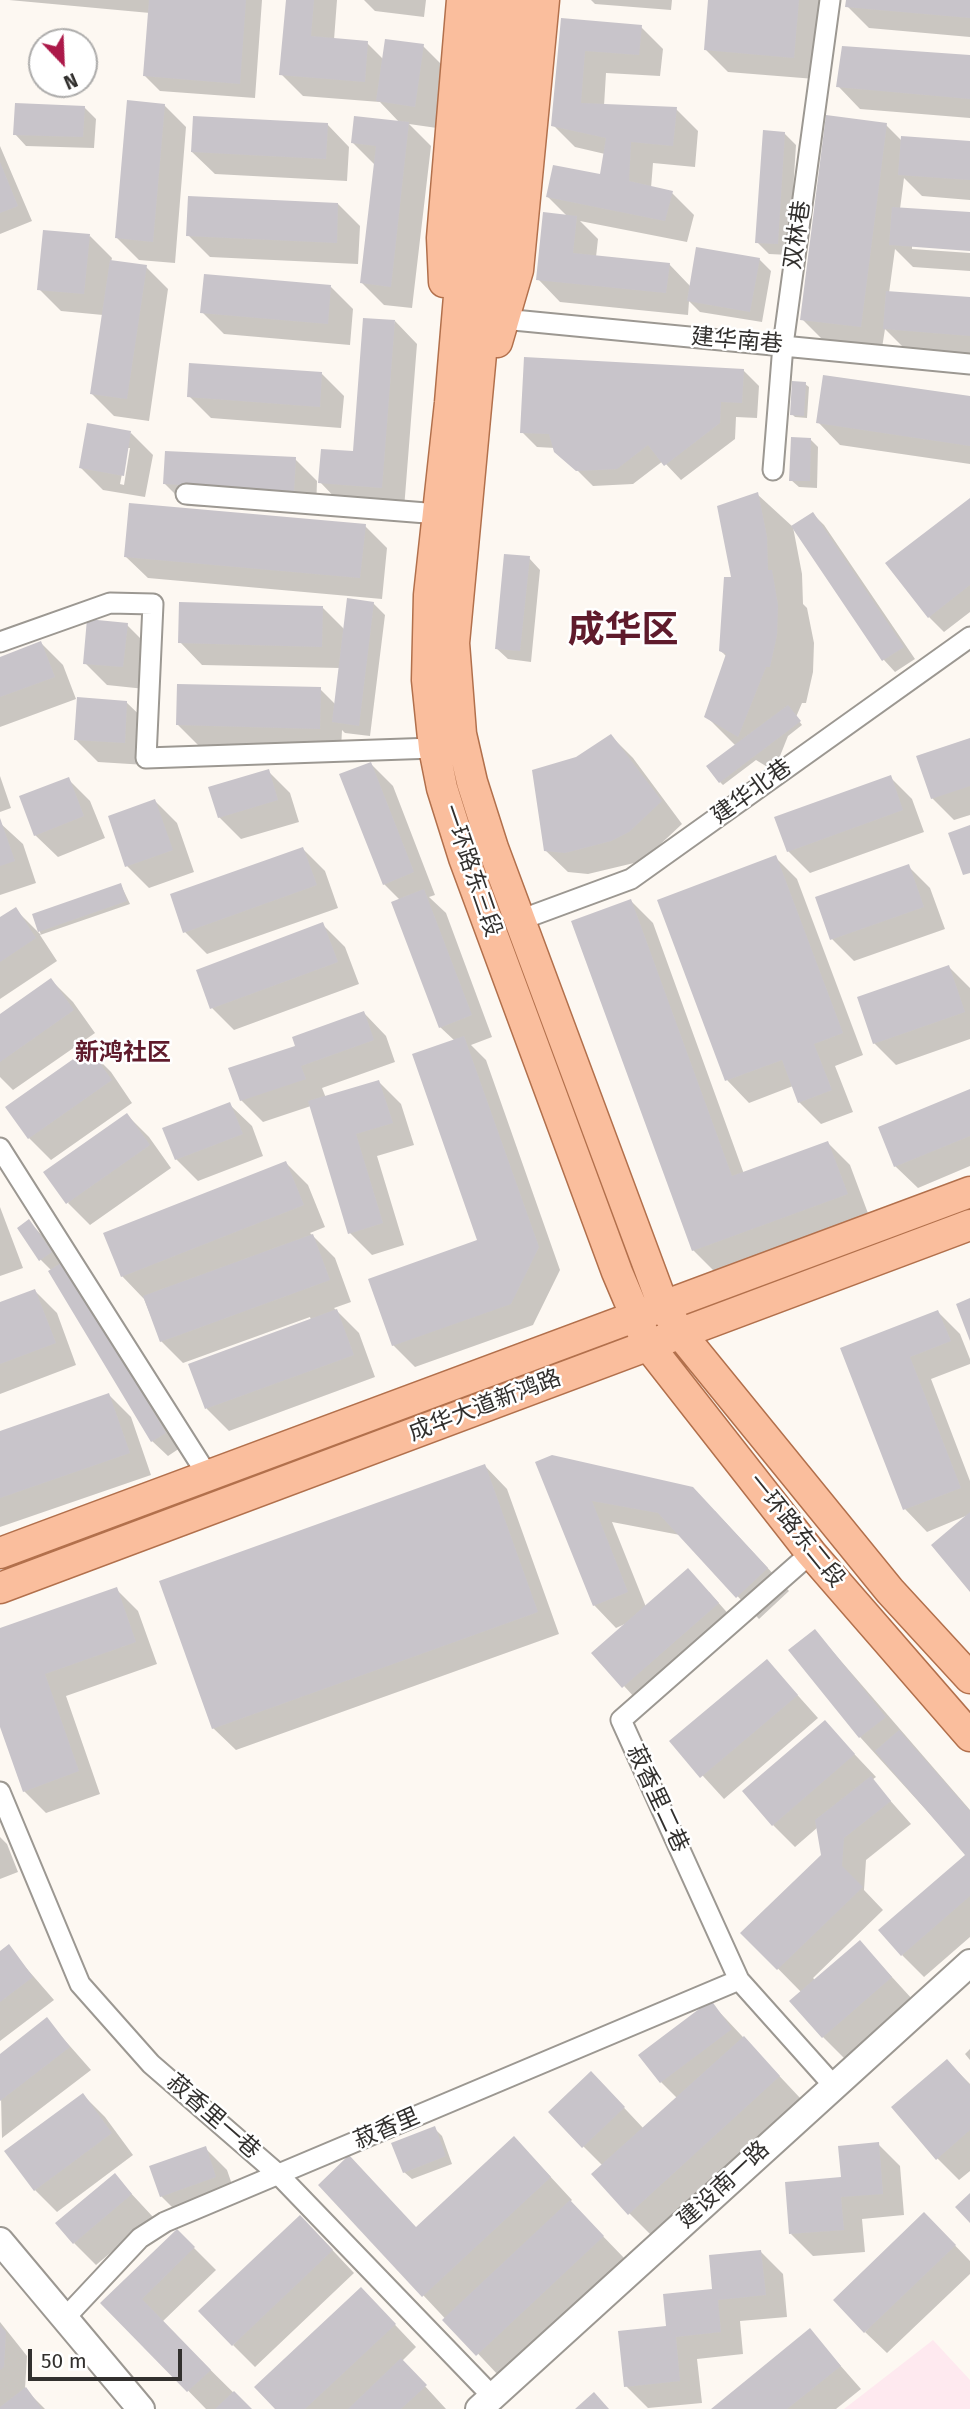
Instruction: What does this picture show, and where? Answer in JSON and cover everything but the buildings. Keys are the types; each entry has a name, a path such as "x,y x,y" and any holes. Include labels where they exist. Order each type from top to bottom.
{"main road":[{"path":"462,0 442,238 464,404"},
{"path":"464,404 484,0"},
{"path":"464,404 514,0"},
{"path":"464,404 503,319 518,270 544,0"},
{"name":"一环路东三段","path":"464,404 439,514 427,641 434,748 442,788 464,858 634,1317"},
{"name":"一环路东三段","path":"464,404 455,679 461,734 472,782 520,920 663,1305"},
{"name":"成华大道新鸿路","path":"0,1553 970,1192"},
{"name":"成华大道新鸿路","path":"0,1588 970,1224"},
{"name":"一环路东二段","path":"663,1305 680,1334 890,1591 970,1678"},
{"name":"一环路东二段","path":"634,1317 648,1345 811,1553 970,1736"}],"street":[{"name":"双林巷","path":"773,470 783,345 830,0"},
{"name":"建华南巷","path":"503,319 970,365"},
{"path":"186,494 439,514"},
{"path":"0,642 110,603 153,604 146,758 434,748"},
{"name":"建华北巷","path":"520,920 631,879 970,637"},
{"path":"0,1148 208,1476"},
{"name":"菽香里二巷","path":"811,1553 621,1720 739,1980 833,2085"},
{"name":"菽香里一巷","path":"0,1792 80,1983 151,2064 279,2175 486,2403"},
{"name":"建设南一路","path":"486,2403 970,1963"},
{"name":"菽香里","path":"63,2320 141,2238 165,2222 739,1980"},
{"path":"0,2241 63,2320 142,2409"}],"shaded area":[{"path":"933,2340 970,2380 970,2409 844,2409"}],"district":[{"name":"成华区","path":"623,632"},
{"name":"新鸿社区","path":"123,1053"}]}
